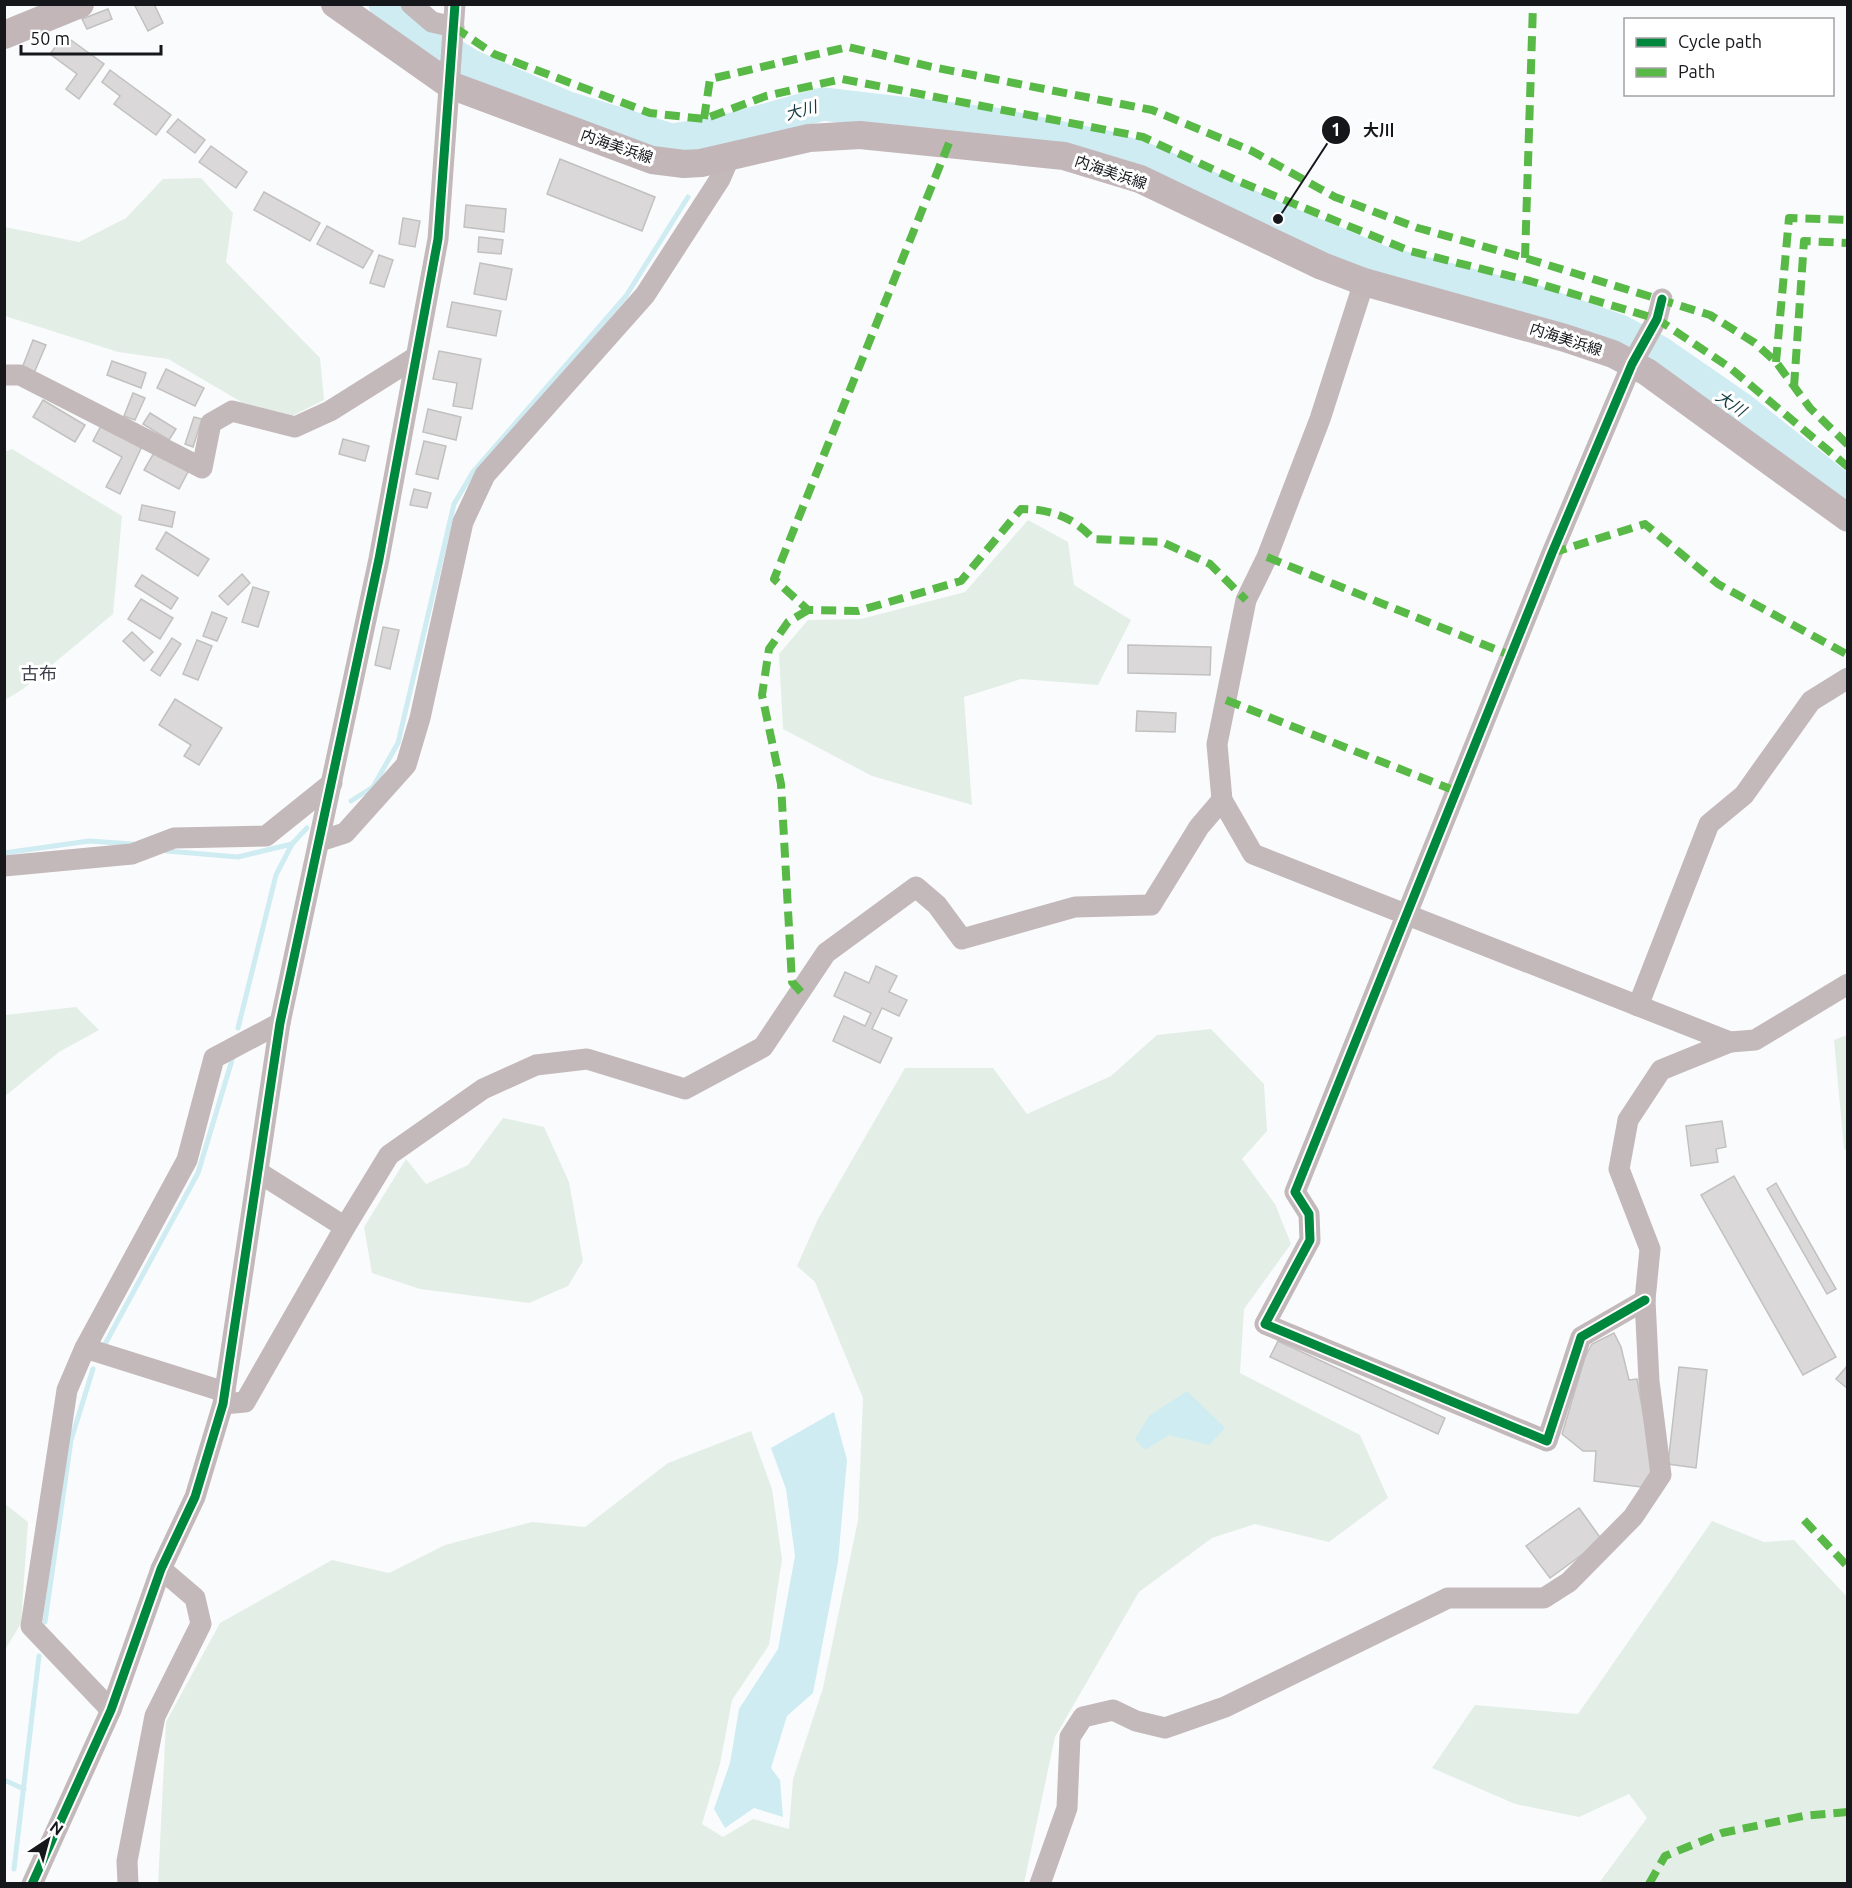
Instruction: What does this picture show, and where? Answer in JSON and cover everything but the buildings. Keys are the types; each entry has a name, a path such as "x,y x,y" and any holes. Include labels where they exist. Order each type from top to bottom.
{"main road":[{"path":"5,36 80,4"},
{"name":"内海美浜線","path":"335,4 451,78 652,160 684,164 809,138 860,135 1064,156 1140,179 1322,266 1364,282 1565,338 1632,364 1647,372 1848,518"}],"street":[{"path":"411,4 432,22 453,33"},
{"path":"32,1884 111,1710 161,1569 195,1497 224,1398 280,1023 379,558 438,239 455,4"},
{"path":"320,841 345,833 406,765 420,718 463,522 485,475 645,295 720,180 729,156"},
{"path":"1364,282 1320,419 1267,557 1246,600 1217,744 1222,800 1253,854 1730,1042"},
{"path":"1645,1300 1581,1336 1547,1441 1265,1324 1310,1240 1309,1214 1295,1192 1409,914 1552,554 1632,364 1658,319 1662,299"},
{"path":"4,375 20,375 202,468 211,423 232,411 295,426 330,411 416,357"},
{"path":"1638,1006 1709,824 1744,795 1811,702 1848,678"},
{"path":"4,866 132,854 174,838 266,836 332,783"},
{"path":"85,1348 224,1398 245,1401 389,1155 483,1089 536,1065 587,1059 685,1089 763,1047 826,953 916,887 937,905 962,939 1074,907 1151,905 1199,827 1222,800"},
{"path":"1041,1884 1067,1808 1070,1737 1083,1717 1113,1710 1136,1721 1165,1728 1224,1707 1448,1598 1544,1598 1569,1582 1633,1517 1661,1475 1649,1381 1645,1300 1650,1249 1620,1169 1628,1120 1661,1070 1730,1042 1755,1040 1848,984"},
{"path":"111,1710 31,1626 67,1390 85,1348 187,1160 214,1058 280,1023"},
{"path":"258,1172 345,1227"},
{"path":"128,1884 128,1861 155,1716 201,1624 195,1598 161,1569"}],"shaded area":[{"path":"201,178 233,213 226,262 320,358 324,400 292,416 243,403 168,359 118,352 5,316 5,227 79,242 126,218 163,179"},
{"path":"12,449 122,516 113,614 23,689 5,700 4,452"},
{"path":"1028,520 1068,542 1074,585 1131,620 1098,685 1021,679 964,697 972,805 872,776 783,729 779,654 808,620 861,619 965,592"},
{"path":"76,1007 99,1030 59,1052 5,1096 5,1015"},
{"path":"1211,1029 1264,1084 1267,1131 1242,1159 1275,1204 1291,1244 1244,1309 1240,1373 1360,1435 1388,1498 1329,1542 1255,1524 1212,1538 1139,1592 1055,1737 1024,1883 158,1884 166,1722 220,1623 332,1560 389,1573 445,1545 532,1522 585,1527 668,1463 751,1431 772,1489 782,1559 769,1645 732,1700 720,1764 702,1824 723,1837 753,1819 789,1829 793,1779 823,1688 858,1520 863,1398 815,1282 797,1266 818,1219 905,1068 993,1068 1027,1114 1111,1076 1157,1035"},
{"path":"1848,1035 1847,1150 1844,1149 1834,1040"},
{"path":"503,1118 544,1127 569,1182 583,1261 568,1286 529,1303 420,1289 372,1273 364,1227 406,1159 426,1184 468,1165"},
{"path":"5,1504 28,1522 21,1623 5,1650"},
{"path":"1712,1521 1764,1542 1794,1540 1847,1597 1847,1883 1599,1883 1647,1818 1629,1794 1579,1817 1515,1804 1432,1768 1475,1705 1578,1714"}],"water":[{"path":"1187,1391 1225,1428 1209,1445 1169,1435 1145,1450 1135,1439 1149,1416"},
{"path":"834,1412 847,1460 838,1562 813,1693 787,1716 771,1768 780,1780 783,1817 754,1808 725,1828 714,1809 730,1763 739,1709 778,1649 795,1556 786,1489 771,1448"}],"waterway":[{"name":"大川","path":"385,4 435,44 473,67 565,107 671,140 719,133 823,104 994,124 1106,147 1153,162 1278,219 1381,262 1537,302 1620,331 1659,352 1740,408 1848,494"},
{"path":"351,801 373,787 398,743 454,504 473,472 626,296 688,197"},
{"path":"238,1028 276,875 292,844 307,828"},
{"path":"4,853 89,841 133,844"},
{"path":"167,851 238,857 292,844"},
{"path":"104,1346 198,1173 232,1060"},
{"path":"45,1622 71,1440 93,1369"},
{"path":"14,1869 39,1656"},
{"path":"4,1780 24,1789"}],"marked path":[{"path":"1525,258 1533,4"},
{"path":"454,27 494,54 650,113 704,119 766,96 842,79 1143,137 1238,181 1410,251 1530,281 1657,319 1729,367 1848,467"},
{"path":"704,119 710,79 848,47 932,67 1152,110 1252,151 1335,197 1418,228 1525,258 1710,315 1755,343 1776,362 1810,408 1848,445"},
{"path":"949,143 774,579 808,610 858,611 961,581 1021,509 1032,509 1070,520 1093,539 1162,542 1210,564 1246,600"},
{"path":"1776,362 1789,218 1848,220"},
{"path":"1794,387 1804,241 1848,243"},
{"path":"1552,553 1645,524 1718,584 1848,655"},
{"path":"1267,557 1512,656"},
{"path":"801,992 792,982 781,784 762,695 769,649 788,622 808,610"},
{"path":"1226,700 1458,792"},
{"path":"1804,1520 1848,1567"},
{"path":"1649,1884 1665,1856 1722,1833 1803,1816 1848,1812"}],"cycle path":[{"path":"32,1884 111,1710 161,1569 195,1497 223,1404 280,1023 379,559 438,239 455,4"},
{"path":"1645,1300 1581,1337 1547,1441 1265,1324 1310,1240 1309,1214 1295,1192 1552,553 1632,364 1657,319 1662,299"}],"place":[{"name":"大川","path":"1278,219"}],"district":[{"name":"古布","path":"39,673"}]}
